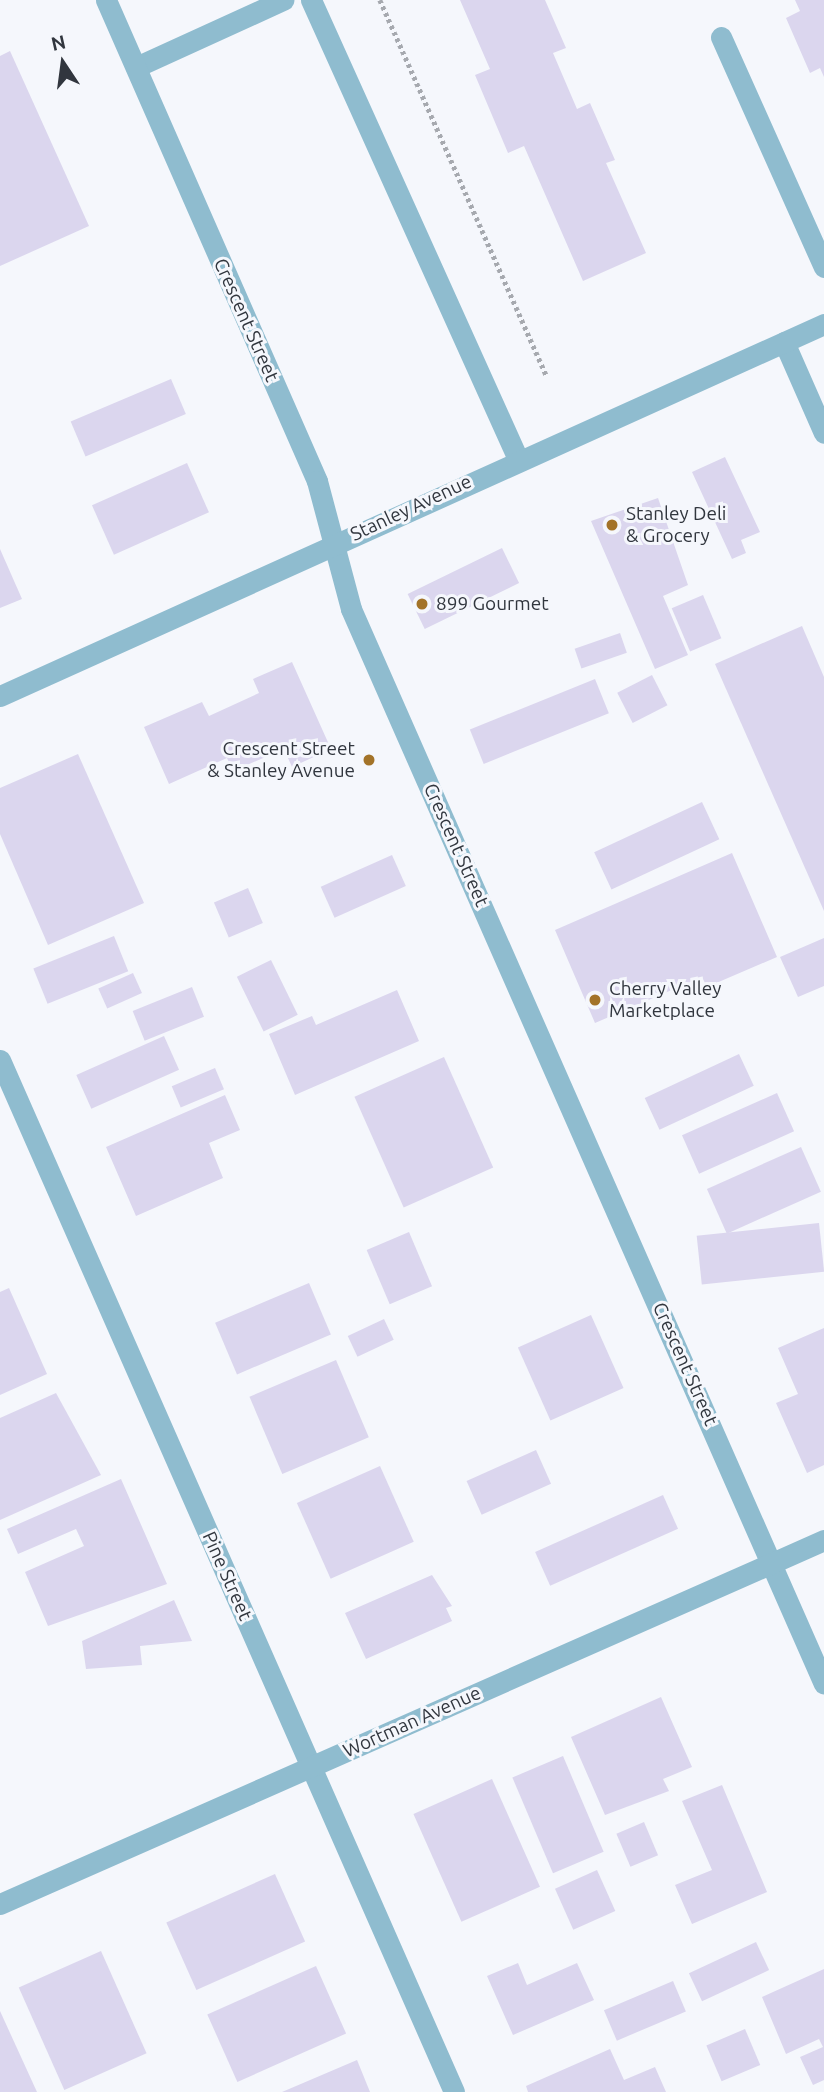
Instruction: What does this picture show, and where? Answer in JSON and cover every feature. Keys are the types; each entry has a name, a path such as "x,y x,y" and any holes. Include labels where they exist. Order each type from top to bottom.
{"street":[{"name":"Crescent Street","path":"106,0 317,481 351,609 824,1684"},
{"path":"136,67 284,0"},
{"path":"311,0 518,459"},
{"path":"721,37 824,267"},
{"name":"Stanley Avenue","path":"0,696 518,459 824,324"},
{"path":"784,342 824,433"},
{"name":"Pine Street","path":"0,1060 454,2092"},
{"name":"Wortman Avenue","path":"0,1904 824,1540"}],"path":[{"path":"380,0 547,376"}],"building":[{"path":"460,0 545,0 566,48 553,53 577,109 590,103 615,160 606,163 646,253 583,281 524,146 508,153 475,75 490,69"},
{"path":"795,0 824,0 824,77 820,68 810,73 786,18 800,11"},
{"path":"10,51 89,226 0,266 0,56"},
{"path":"171,379 186,414 86,457 71,422"},
{"path":"725,457 760,532 741,540 746,553 732,559 692,472"},
{"path":"187,463 209,512 114,555 92,505"},
{"path":"658,498 688,585 663,596 688,655 655,669 591,521"},
{"path":"502,548 519,583 425,629 408,594"},
{"path":"0,549 22,599 0,608"},
{"path":"703,595 721,638 690,652 672,608"},
{"path":"802,626 824,677 824,911 715,664"},
{"path":"620,633 627,653 581,668 575,649"},
{"path":"292,662 331,749 292,767 284,749 233,771 227,758 169,784 144,727 202,702 209,716 259,693 253,679"},
{"path":"652,675 667,705 633,723 617,693"},
{"path":"595,679 609,713 484,764 470,730"},
{"path":"78,754 144,903 48,945 0,834 0,788"},
{"path":"702,802 719,839 611,889 594,852"},
{"path":"732,853 777,957 707,987 702,977 595,1023 555,930"},
{"path":"392,855 406,886 335,918 321,887"},
{"path":"248,888 263,923 229,937 214,902"},
{"path":"114,936 128,971 48,1004 33,969"},
{"path":"824,938 824,986 798,997 780,957"},
{"path":"271,960 298,1015 264,1031 237,977"},
{"path":"133,973 142,993 107,1009 98,988"},
{"path":"192,987 204,1017 145,1041 133,1011"},
{"path":"397,990 419,1041 295,1095 269,1034 312,1016 316,1025"},
{"path":"164,1036 179,1070 91,1109 76,1075"},
{"path":"739,1054 754,1086 660,1130 645,1098"},
{"path":"444,1057 493,1168 404,1207 354,1097"},
{"path":"215,1068 224,1089 181,1108 172,1086"},
{"path":"777,1093 794,1131 699,1174 682,1135"},
{"path":"225,1095 240,1130 209,1143 223,1178 136,1216 106,1147"},
{"path":"801,1147 821,1192 727,1234 707,1189"},
{"path":"819,1223 824,1272 702,1285 697,1236"},
{"path":"409,1232 432,1286 390,1304 367,1250"},
{"path":"309,1283 331,1335 237,1374 215,1323"},
{"path":"9,1288 47,1374 0,1395 0,1292"},
{"path":"591,1315 624,1388 550,1421 518,1348"},
{"path":"384,1319 394,1340 357,1357 348,1336"},
{"path":"824,1328 824,1465 807,1473 776,1403 798,1394 778,1348"},
{"path":"336,1360 369,1437 282,1474 249,1397"},
{"path":"56,1393 101,1475 0,1520 0,1418"},
{"path":"536,1450 551,1484 482,1515 467,1481"},
{"path":"380,1466 414,1542 331,1579 297,1503"},
{"path":"121,1479 167,1584 48,1626 25,1572 84,1546 76,1529 18,1554 7,1529"},
{"path":"663,1495 678,1529 550,1586 535,1552"},
{"path":"432,1575 452,1606 446,1608 452,1621 366,1659 345,1613"},
{"path":"174,1600 192,1641 140,1646 142,1665 86,1669 82,1641"},
{"path":"661,1697 692,1767 663,1779 669,1791 605,1815 571,1737"},
{"path":"563,1756 604,1852 553,1873 512,1777"},
{"path":"492,1779 540,1887 461,1922 413,1814"},
{"path":"722,1785 767,1892 692,1924 675,1885 712,1870 682,1801"},
{"path":"644,1822 658,1855 630,1867 616,1834"},
{"path":"597,1870 615,1911 573,1930 555,1889"},
{"path":"275,1874 305,1942 196,1990 166,1922"},
{"path":"756,1942 769,1970 702,2001 689,1973"},
{"path":"101,1951 147,2053 64,2090 19,1988"},
{"path":"518,1963 527,1985 577,1963 594,2000 513,2035 487,1976"},
{"path":"316,1966 346,2034 237,2082 207,2014"},
{"path":"824,1969 824,2080 813,2085 800,2057 823,2047 819,2039 786,2054 762,1997"},
{"path":"673,1981 686,2011 617,2041 604,2010"},
{"path":"0,2011 37,2092 0,2092"},
{"path":"745,2029 760,2065 722,2081 706,2045"},
{"path":"610,2049 624,2080 655,2067 666,2092 528,2092 526,2086"},
{"path":"357,2060 370,2092 282,2092"}],"place":[{"name":"Stanley Deli & Grocery","path":"612,525"},
{"name":"899 Gourmet","path":"422,604"},
{"name":"Crescent Street & Stanley Avenue","path":"369,760"},
{"name":"Cherry Valley Marketplace","path":"595,1000"}]}
